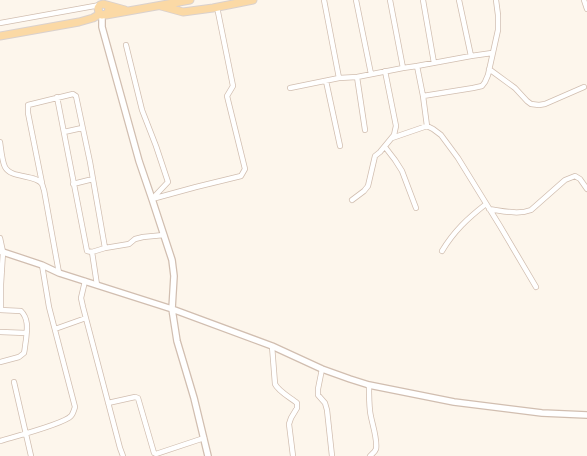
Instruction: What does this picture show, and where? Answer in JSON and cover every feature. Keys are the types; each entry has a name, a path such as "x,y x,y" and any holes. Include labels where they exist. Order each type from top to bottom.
{"main road":[{"path":"0,36 79,22 103,15 190,0"},
{"path":"161,6 183,12 253,0"},
{"path":"103,4 129,11"},
{"path":"103,4 98,10 103,15"},
{"path":"103,4 109,11 103,15"}],"street":[{"path":"324,0 339,78"},
{"path":"356,0 371,74"},
{"path":"390,0 403,68"},
{"path":"423,0 434,63"},
{"path":"459,0 471,56"},
{"path":"423,96 482,86 486,80 498,30 499,21 496,0"},
{"path":"584,0 587,9"},
{"path":"0,23 103,4"},
{"path":"152,199 241,176 245,169 227,96 233,86 216,7"},
{"path":"103,15 102,26 106,45 139,161 172,260 174,276 172,309 177,341 194,398 208,456"},
{"path":"126,45 142,110 168,182 152,199"},
{"path":"290,88 339,78 357,77 492,53"},
{"path":"417,66 427,126"},
{"path":"489,69 515,88 527,101 532,104 545,104 584,87"},
{"path":"352,200 364,192 368,186 375,156 385,147 394,135 396,126 386,71"},
{"path":"357,77 365,130"},
{"path":"326,81 340,146"},
{"path":"59,273 28,113 28,105 71,93 75,94 93,179 105,248"},
{"path":"57,97 87,251 92,252 129,244 135,239 143,237 164,235"},
{"path":"392,138 427,126 433,128 441,136 458,158 536,287"},
{"path":"64,132 82,128"},
{"path":"0,142 5,168 8,171 42,183"},
{"path":"385,147 402,171 416,208"},
{"path":"490,209 519,213 531,210 565,180 575,176 580,179 587,189"},
{"path":"73,184 93,179"},
{"path":"442,251 450,238 464,222 486,204"},
{"path":"0,238 2,251 0,310 21,311 26,321 24,354 19,357 0,360"},
{"path":"2,251 42,265 59,273 172,309 272,346 350,380 454,402 542,413 587,416"},
{"path":"92,252 97,285"},
{"path":"0,441 65,420 71,416 75,407 49,307 42,265"},
{"path":"85,281 81,298 108,404 120,448 124,456"},
{"path":"55,329 86,318"},
{"path":"0,332 26,333"},
{"path":"272,346 275,384 277,389 285,393 297,403 297,408 289,424 293,456"},
{"path":"322,369 318,395 325,404 327,410 332,456"},
{"path":"14,382 31,456"},
{"path":"369,385 370,412 376,446 375,451 370,456"},
{"path":"108,404 135,397 138,398 154,453 156,454 204,438"}]}
